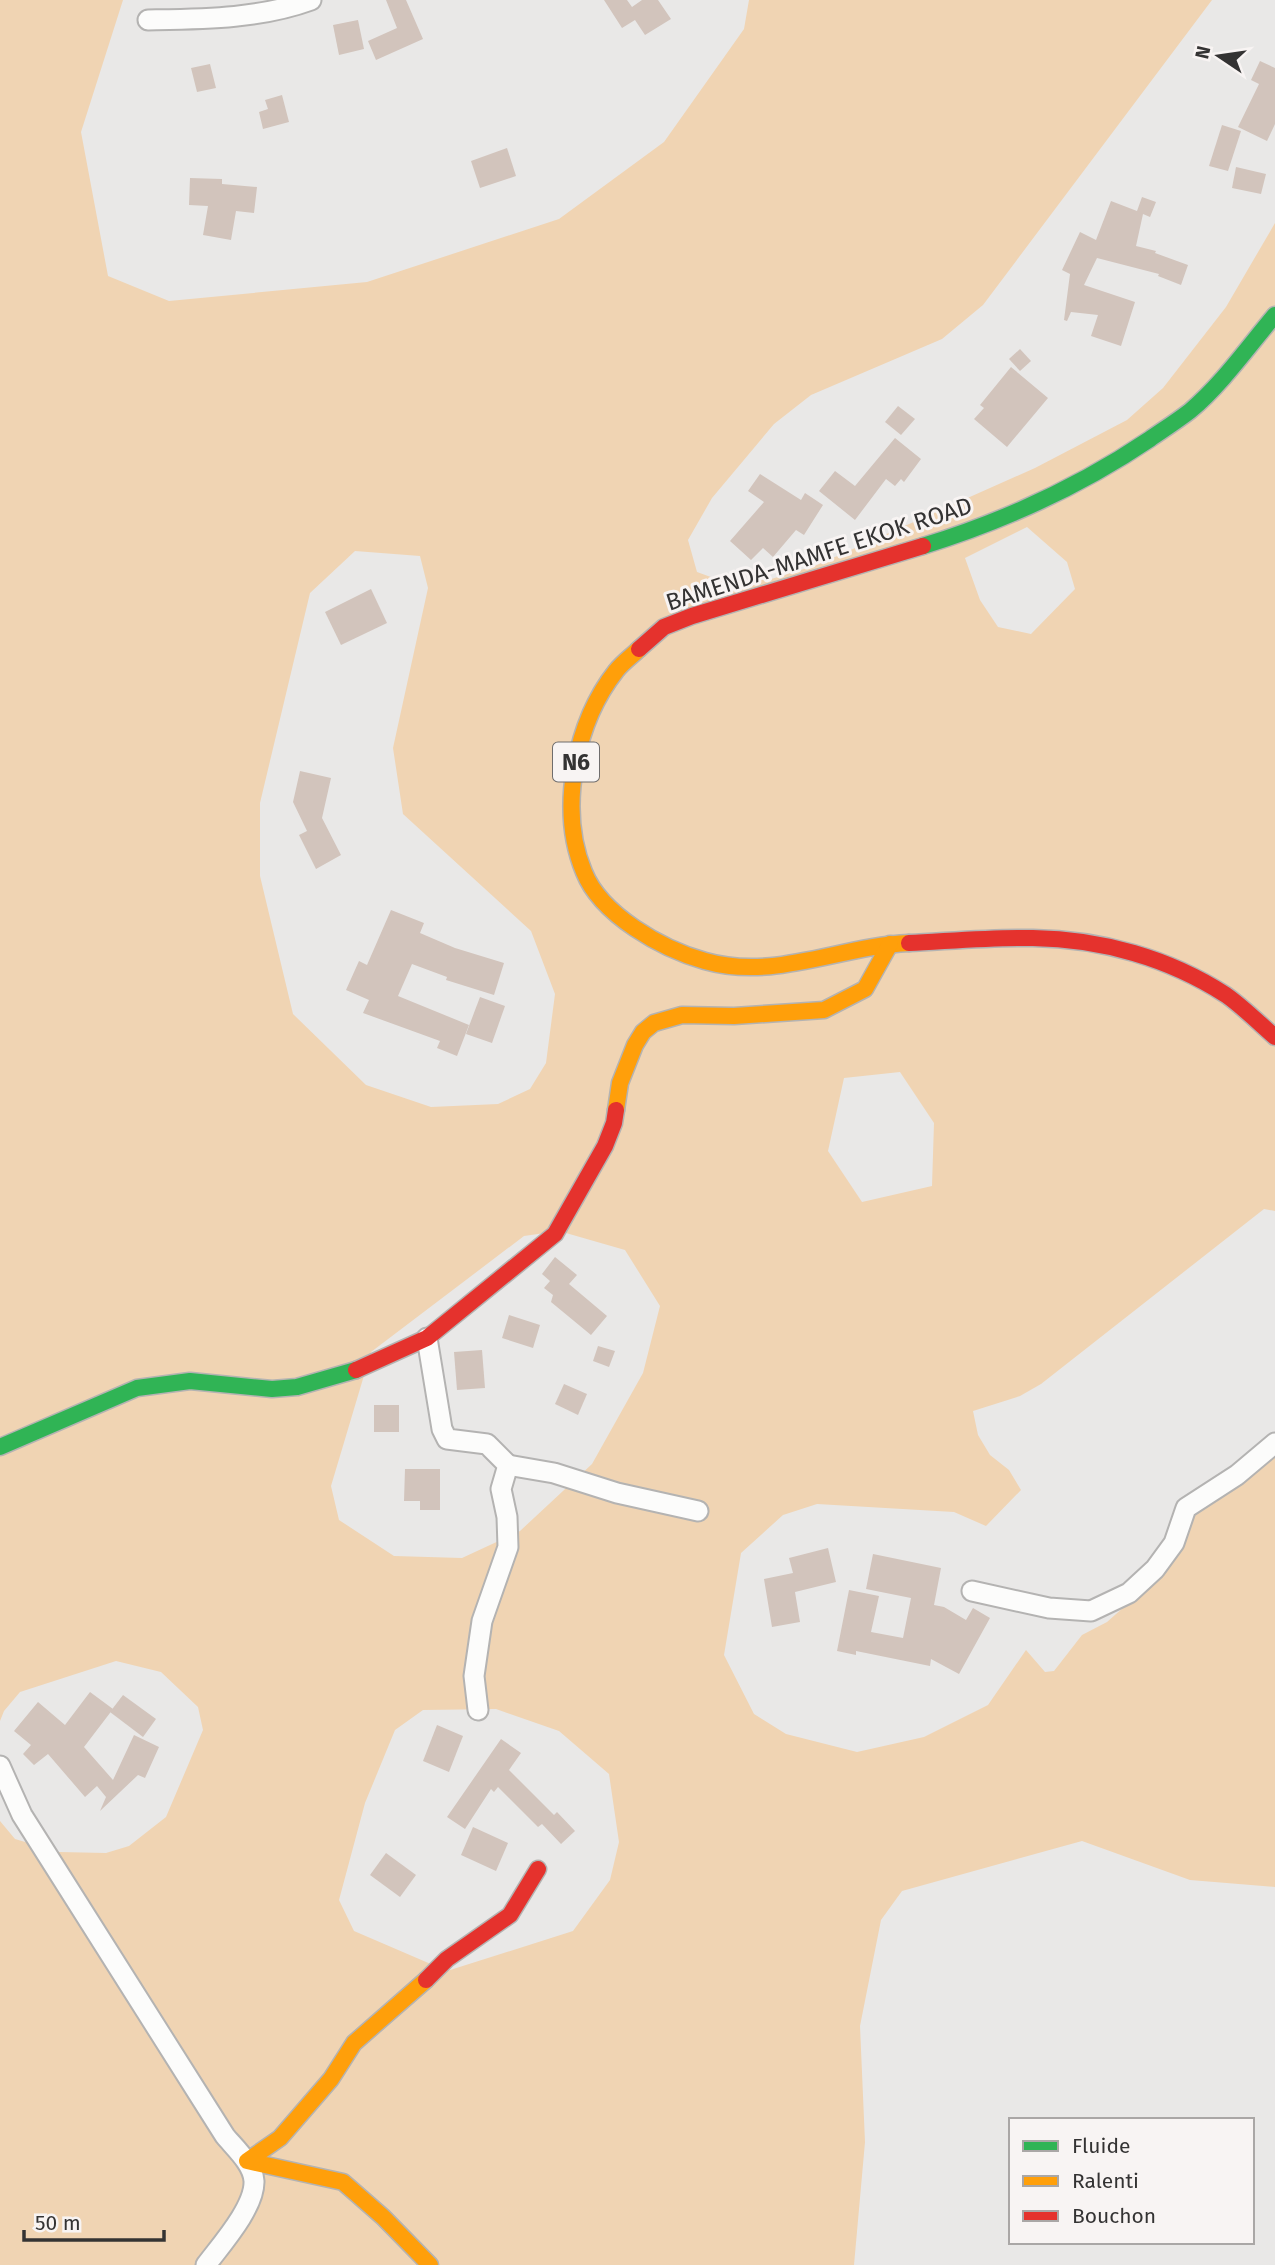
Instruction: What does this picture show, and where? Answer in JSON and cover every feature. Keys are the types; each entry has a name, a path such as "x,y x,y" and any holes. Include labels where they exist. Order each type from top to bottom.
{"main road":[{"name":"BAMENDA-MAMFE EKOK ROAD","path":"1275,315 1221,380 1189,411 1123,457 1070,488 1023,511 936,542 692,615 664,627 616,670 584,725 573,776 572,832 583,874 607,906 647,938 705,961 750,968 789,965 890,944 1034,938 1084,943 1138,953 1180,970 1227,996 1275,1037"},
{"path":"0,1447 137,1388 190,1381 272,1389 297,1387 347,1374 427,1338 555,1234 605,1146 614,1123 620,1083 631,1052 643,1032 654,1023 682,1015 734,1016 824,1010 864,989 890,944"},
{"path":"247,2161 280,2138 331,2079 354,2043 447,1959 510,1915 538,1869"},
{"path":"247,2161 344,2182 430,2265"}],"street":[{"path":"148,20 208,19 286,9 311,0"},
{"path":"427,1338 442,1429 447,1439 487,1444 508,1465 554,1473 617,1493 698,1511"},
{"path":"972,1591 1049,1608 1091,1611 1129,1593 1155,1569 1174,1543 1186,1508 1237,1475 1275,1444"},
{"path":"478,1710 474,1676 482,1621 508,1547 507,1517 501,1489 508,1465"},
{"path":"0,1766 22,1815 225,2136 247,2161 254,2181 246,2210 206,2265"}],"shaded area":[{"path":"0,0 123,0 81,132 108,276 169,301 367,282 559,219 664,142 744,29 749,0 1212,0 983,305 942,339 811,395 774,424 712,498 688,540 697,572 719,580 768,580 817,565 1035,468 1127,420 1163,388 1226,307 1275,223 1275,1211 1264,1209 1041,1384 1020,1396 973,1411 978,1435 990,1455 1009,1470 1021,1490 986,1526 954,1512 817,1504 783,1515 741,1553 724,1655 754,1714 786,1734 857,1752 924,1737 988,1705 1026,1650 1045,1672 1054,1671 1082,1635 1107,1622 1133,1599 1189,1516 1275,1451 1275,1887 1190,1880 1082,1841 902,1891 881,1920 860,2026 865,2142 854,2265 0,2265 0,1821 15,1839 59,1852 106,1853 129,1846 166,1817 203,1730 198,1707 161,1672 116,1661 20,1692 4,1711 0,1721","holes":["1027,527 1067,562 1075,589 1031,634 998,627 980,600 965,558","355,551 420,556 428,588 393,748 403,814 531,931 555,994 546,1063 530,1089 498,1104 431,1107 366,1085 293,1014 260,876 260,803 310,593","900,1072 934,1123 932,1186 862,1202 828,1151 844,1078","559,1231 625,1250 660,1306 643,1373 592,1464 520,1531 462,1558 394,1556 339,1520 331,1486 371,1352 524,1236","496,1709 559,1731 609,1774 619,1842 610,1880 573,1931 447,1971 354,1931 339,1900 365,1803 395,1730 423,1710"]}],"building":[{"path":"386,0 406,0 423,39 376,60 368,41 397,28"},
{"path":"604,0 627,0 632,7 642,0 658,0 671,19 645,35 635,20 622,28"},
{"path":"358,20 364,49 339,55 333,25"},
{"path":"1260,61 1275,68 1275,124 1267,141 1238,127 1259,84 1251,80"},
{"path":"210,64 216,88 197,92 191,68"},
{"path":"282,95 289,122 263,129 259,112 268,109 265,100"},
{"path":"1222,125 1241,131 1228,171 1209,166"},
{"path":"507,148 516,176 480,188 471,161"},
{"path":"1236,167 1266,174 1261,194 1232,188"},
{"path":"190,178 222,179 222,184 257,187 254,213 236,211 231,240 203,235 208,206 189,205"},
{"path":"1142,197 1156,202 1150,217 1143,214 1136,246 1156,251 1155,253 1188,265 1181,285 1158,276 1159,274 1097,258 1084,285 1135,302 1121,346 1091,336 1098,315 1071,312 1067,321 1064,320 1070,274 1062,270 1080,232 1096,240 1111,201 1137,211"},
{"path":"1020,349 1031,361 1020,371 1009,359"},
{"path":"1011,367 1048,398 1007,447 974,419 984,408 980,405"},
{"path":"898,406 915,419 901,435 885,422"},
{"path":"895,438 921,459 904,482 901,479 895,486 886,479 855,520 819,491 835,471 855,486"},
{"path":"760,474 801,500 805,493 823,505 804,535 796,530 773,557 763,548 751,560 730,541 764,502 748,491"},
{"path":"371,589 387,623 341,645 325,612"},
{"path":"300,771 331,778 322,818 341,855 316,869 299,835 307,831 293,802"},
{"path":"391,910 424,923 420,933 455,948 504,963 494,995 446,980 447,977 412,964 398,996 469,1025 457,1056 437,1048 440,1041 363,1013 369,1000 346,990 359,961 367,965"},
{"path":"480,997 505,1006 492,1043 466,1034"},
{"path":"555,1257 577,1275 569,1284 607,1316 591,1335 551,1302 553,1295 544,1288 550,1281 542,1274"},
{"path":"509,1315 540,1325 533,1348 502,1338"},
{"path":"598,1346 615,1351 609,1367 593,1361"},
{"path":"482,1350 485,1388 457,1390 454,1352"},
{"path":"564,1384 587,1394 578,1415 555,1404"},
{"path":"374,1405 399,1405 399,1432 374,1432"},
{"path":"405,1469 440,1469 440,1510 420,1510 420,1501 404,1501"},
{"path":"828,1548 836,1582 795,1592 800,1622 772,1627 764,1579 793,1573 789,1558"},
{"path":"873,1554 941,1568 934,1605 944,1607 966,1620 973,1608 990,1618 959,1674 931,1659 930,1666 856,1651 856,1655 837,1651 849,1590 879,1596 871,1632 903,1638 911,1598 866,1589"},
{"path":"90,1692 113,1709 84,1747 113,1780 134,1735 159,1747 145,1778 138,1775 100,1811 106,1797 97,1786 85,1797 48,1754 34,1765 23,1754 31,1745 14,1731 38,1702 65,1725"},
{"path":"123,1695 156,1719 143,1737 110,1712"},
{"path":"437,1725 463,1736 449,1772 423,1761"},
{"path":"501,1739 521,1753 509,1770 554,1815 557,1812 575,1831 561,1844 542,1824 538,1827 498,1787 494,1792 491,1789 465,1829 447,1817"},
{"path":"473,1827 508,1843 496,1871 461,1855"},
{"path":"386,1853 416,1875 400,1897 370,1875"}],"traffic: fast":[{"path":"923,546 1040,501 1096,472 1150,439 1202,400 1275,315"},
{"path":"0,1447 137,1388 190,1381 272,1389 297,1387 356,1370"}],"traffic: slow":[{"path":"639,649 618,668 602,692 581,741 575,768 572,822 576,848 592,888 604,902 618,916 652,939 705,961 731,966 782,965 883,945 909,943"},
{"path":"616,1110 620,1083 635,1045 643,1032 654,1023 682,1015 734,1016 824,1010 865,989 890,944"},
{"path":"426,1980 354,2043 331,2079 280,2138 247,2161 343,2182 383,2217 430,2265"}],"traffic: jam":[{"path":"639,649 664,627 692,616 923,546"},
{"path":"909,943 1058,939 1134,953 1181,971 1226,995 1275,1037"},
{"path":"356,1370 427,1338 555,1234 605,1146 616,1110"},
{"path":"426,1980 447,1959 510,1915 538,1869"}]}
